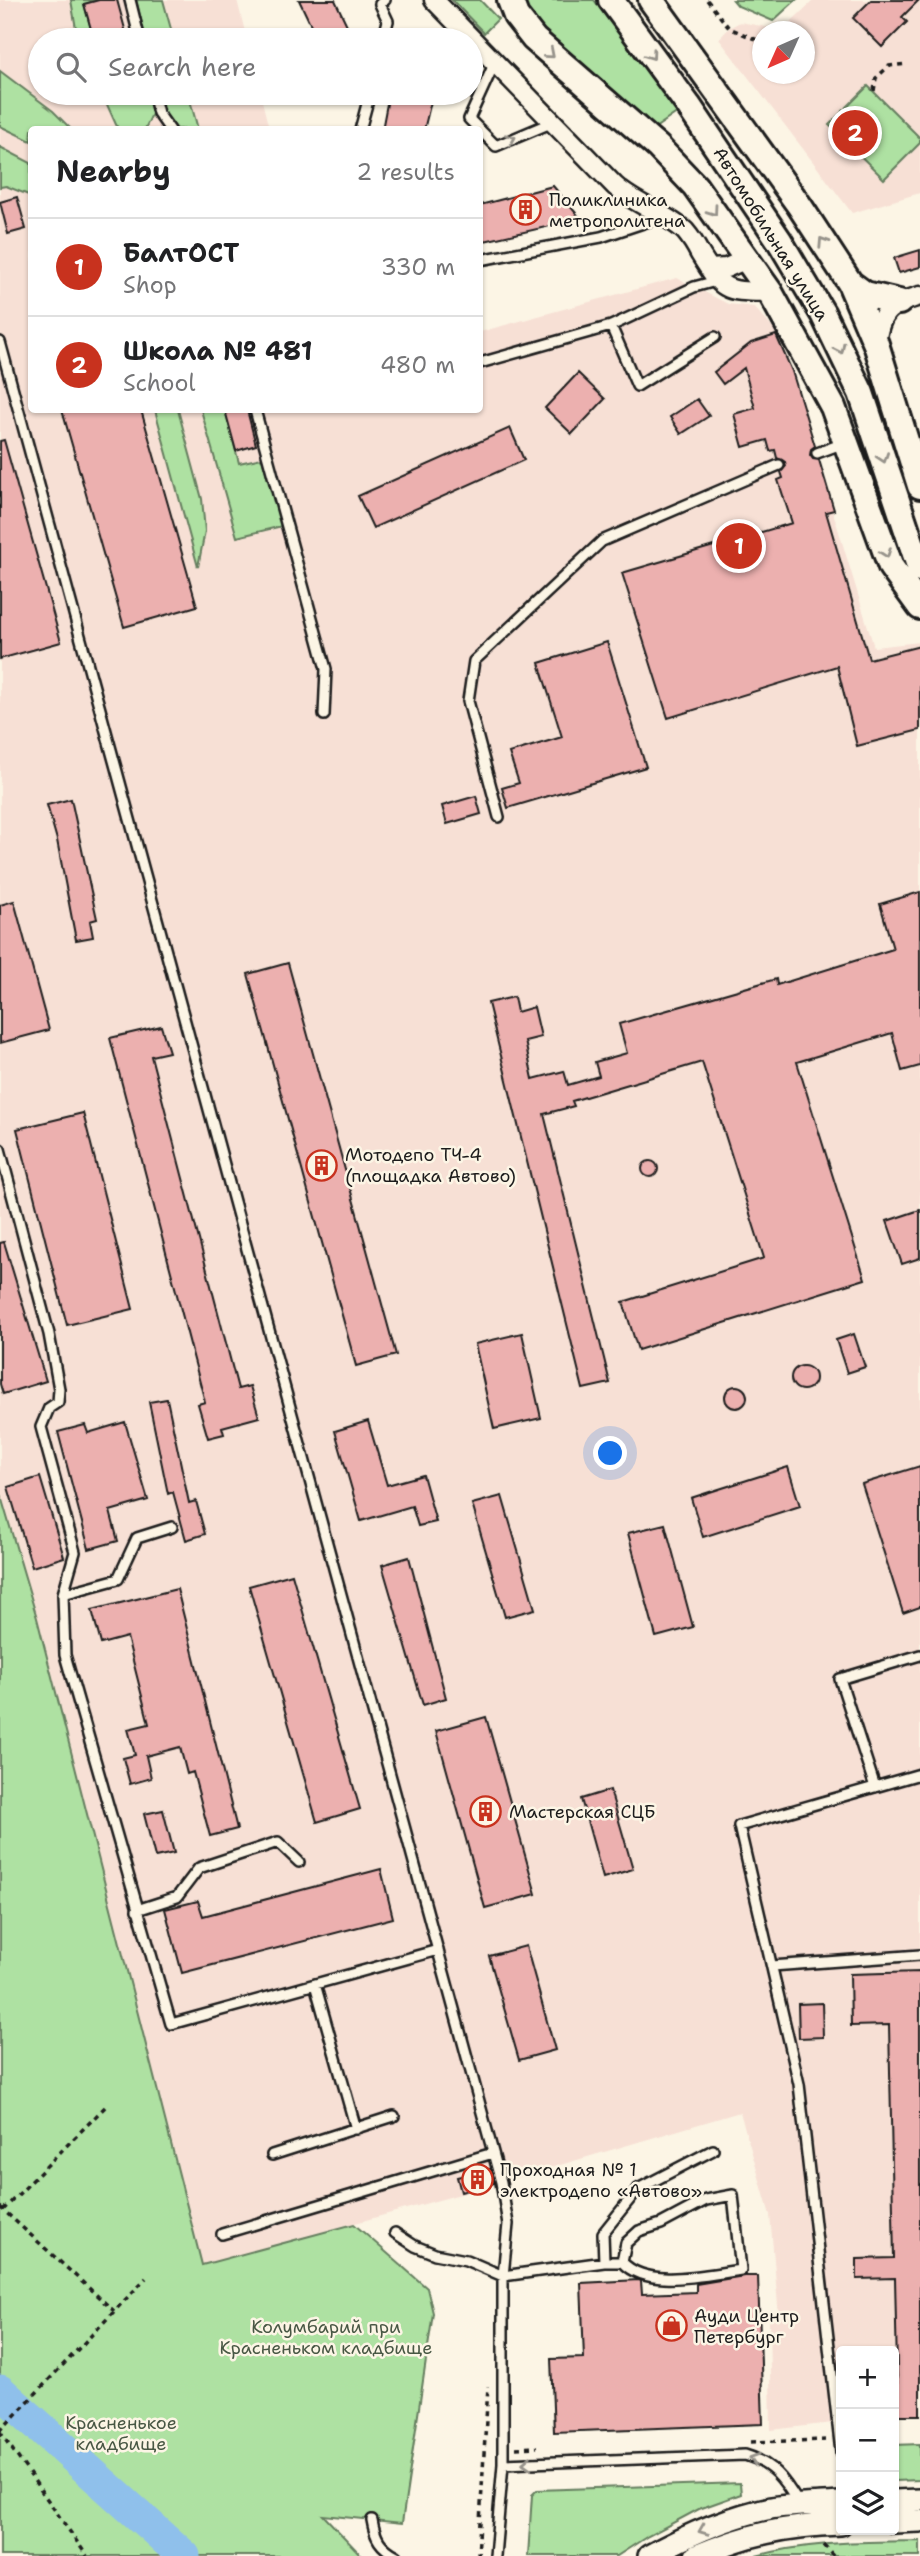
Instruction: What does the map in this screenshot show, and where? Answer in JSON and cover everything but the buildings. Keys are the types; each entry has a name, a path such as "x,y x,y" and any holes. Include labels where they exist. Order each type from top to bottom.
{"main road":[{"path":"510,0 516,16 534,40 658,146 695,186 770,292 833,407 891,566 920,607"},
{"name":"Автомобильная улица","path":"611,0 688,105 779,240 823,314 861,393 920,569"},
{"name":"Автомобильная улица","path":"651,0 799,205 850,283 876,344 920,486"},
{"path":"850,283 865,294 909,299"}],"street":[{"path":"434,0 462,28"},
{"path":"483,50 625,195 685,231 713,275 728,289 739,292 770,292"},
{"path":"713,275 747,259"},
{"path":"876,344 878,325 883,314 909,299"},
{"path":"899,2501 920,2500"},
{"path":"806,2523 836,2506"},
{"path":"649,2556 682,2538 727,2520 771,2508 806,2523"},
{"path":"899,2522 920,2521"},
{"path":"696,2556 734,2540 806,2523 836,2524"}],"lane":[{"path":"130,0 137,28"},
{"path":"381,1 388,21 386,28"},
{"path":"483,89 495,62"},
{"path":"156,105 167,126"},
{"path":"361,126 367,105"},
{"path":"476,105 470,119 477,126"},
{"path":"483,132 496,146 553,122"},
{"path":"483,259 601,237 661,217"},
{"path":"483,362 611,326 694,287 713,275"},
{"path":"611,326 637,386 715,337"},
{"path":"0,342 501,2182 508,2224 503,2276 503,2464 495,2556"},
{"path":"256,413 326,668 324,715"},
{"path":"817,453 846,443"},
{"path":"499,817 468,701 474,661 602,541 779,465"},
{"path":"0,1149 49,1334 59,1389 58,1402 49,1408 41,1427 75,1552 63,1594 65,1655 171,2024 438,1951"},
{"path":"63,1594 118,1579 137,1538 172,1527"},
{"path":"876,1787 840,1679 920,1655"},
{"path":"836,2409 799,2084 739,1826 920,1774"},
{"path":"137,1910 177,1897 199,1868 278,1842 299,1862"},
{"path":"772,1966 920,1955"},
{"path":"315,1984 356,2129"},
{"path":"272,2155 394,2116"},
{"path":"604,2262 603,2233 638,2189 713,2150"},
{"path":"222,2234 493,2153"},
{"path":"733,2195 741,2270 673,2279 629,2271 622,2262 626,2243 639,2231 661,2224 706,2200 733,2195"},
{"path":"395,2233 415,2246 435,2254 466,2260 503,2276 604,2262 622,2262"},
{"path":"503,2464 745,2455 763,2460 786,2483 806,2523"},
{"path":"372,2519 374,2535 383,2548 397,2556"}],"path":[{"path":"707,0 729,28 752,38"},
{"path":"874,91 876,78 888,66 907,64"},
{"path":"107,2105 1,2208 114,2311"},
{"path":"87,2556 0,2431 146,2278"},
{"path":"806,2523 834,2556"}],"shaded area":[{"path":"0,0 237,0 244,28 28,28 28,105 263,105 268,126 28,126 28,413 483,413 483,331 677,278 728,304 754,307 779,335 874,647 920,642 920,2415 899,2416 899,2346 836,2346 836,2423 771,2430 769,2320 779,2317 770,2215 740,2112 486,2187 202,2265 37,1618 0,1493"},
{"path":"814,0 920,0 920,193 852,213 753,84 815,84 815,21 792,21"},
{"path":"740,22 752,24 752,82 719,39 729,28"}],"green space":[{"path":"71,0 99,0 84,4 91,28 76,28"},
{"path":"136,0 163,0 171,28 143,28"},
{"path":"452,0 480,0 498,19 484,33 483,28 479,28"},
{"path":"516,0 594,0 678,112 652,130 565,62"},
{"path":"733,0 796,0 773,21 738,6"},
{"path":"0,71 28,92 28,105 45,105 68,126 28,126 28,140 0,126"},
{"path":"868,86 920,138 920,143 884,179 829,125"},
{"path":"107,105 151,105 153,112 146,126 117,126"},
{"path":"161,105 191,105 197,126 175,126"},
{"path":"0,147 28,161 28,195 6,186 0,187"},
{"path":"156,413 179,413 202,499 205,531 198,567"},
{"path":"202,413 226,413 239,463 262,458 282,526 237,537"},
{"name":"Красненькое кладбище","path":"0,1493 37,1618 202,2265 354,2224 427,2288 433,2313 402,2523 323,2515 362,2556 0,2556"},
{"path":"920,2444 920,2480 899,2481 899,2445"},
{"path":"740,2483 741,2494 699,2509 617,2556 528,2556 532,2495 537,2490"},
{"path":"920,2541 920,2556 756,2556 817,2545"}],"waterway":[{"path":"0,2391 184,2556"}],"place":[{"name":"Школа № 481","path":"855,133"},
{"name":"Поликлиника метрополитена","path":"526,210"},
{"name":"БалтОСТ","path":"739,546"},
{"name":"Мотодепо ТЧ-4 (площадка Автово)","path":"322,1165"},
{"name":"Мастерская СЦБ","path":"486,1812"},
{"name":"Проходная № 1 электродепо «Автово»","path":"477,2180"},
{"name":"Ауди Центр Петербург","path":"671,2326"}],"park label":[{"name":"Колумбарий при Красненьком кладбище","path":"326,2337"}]}
